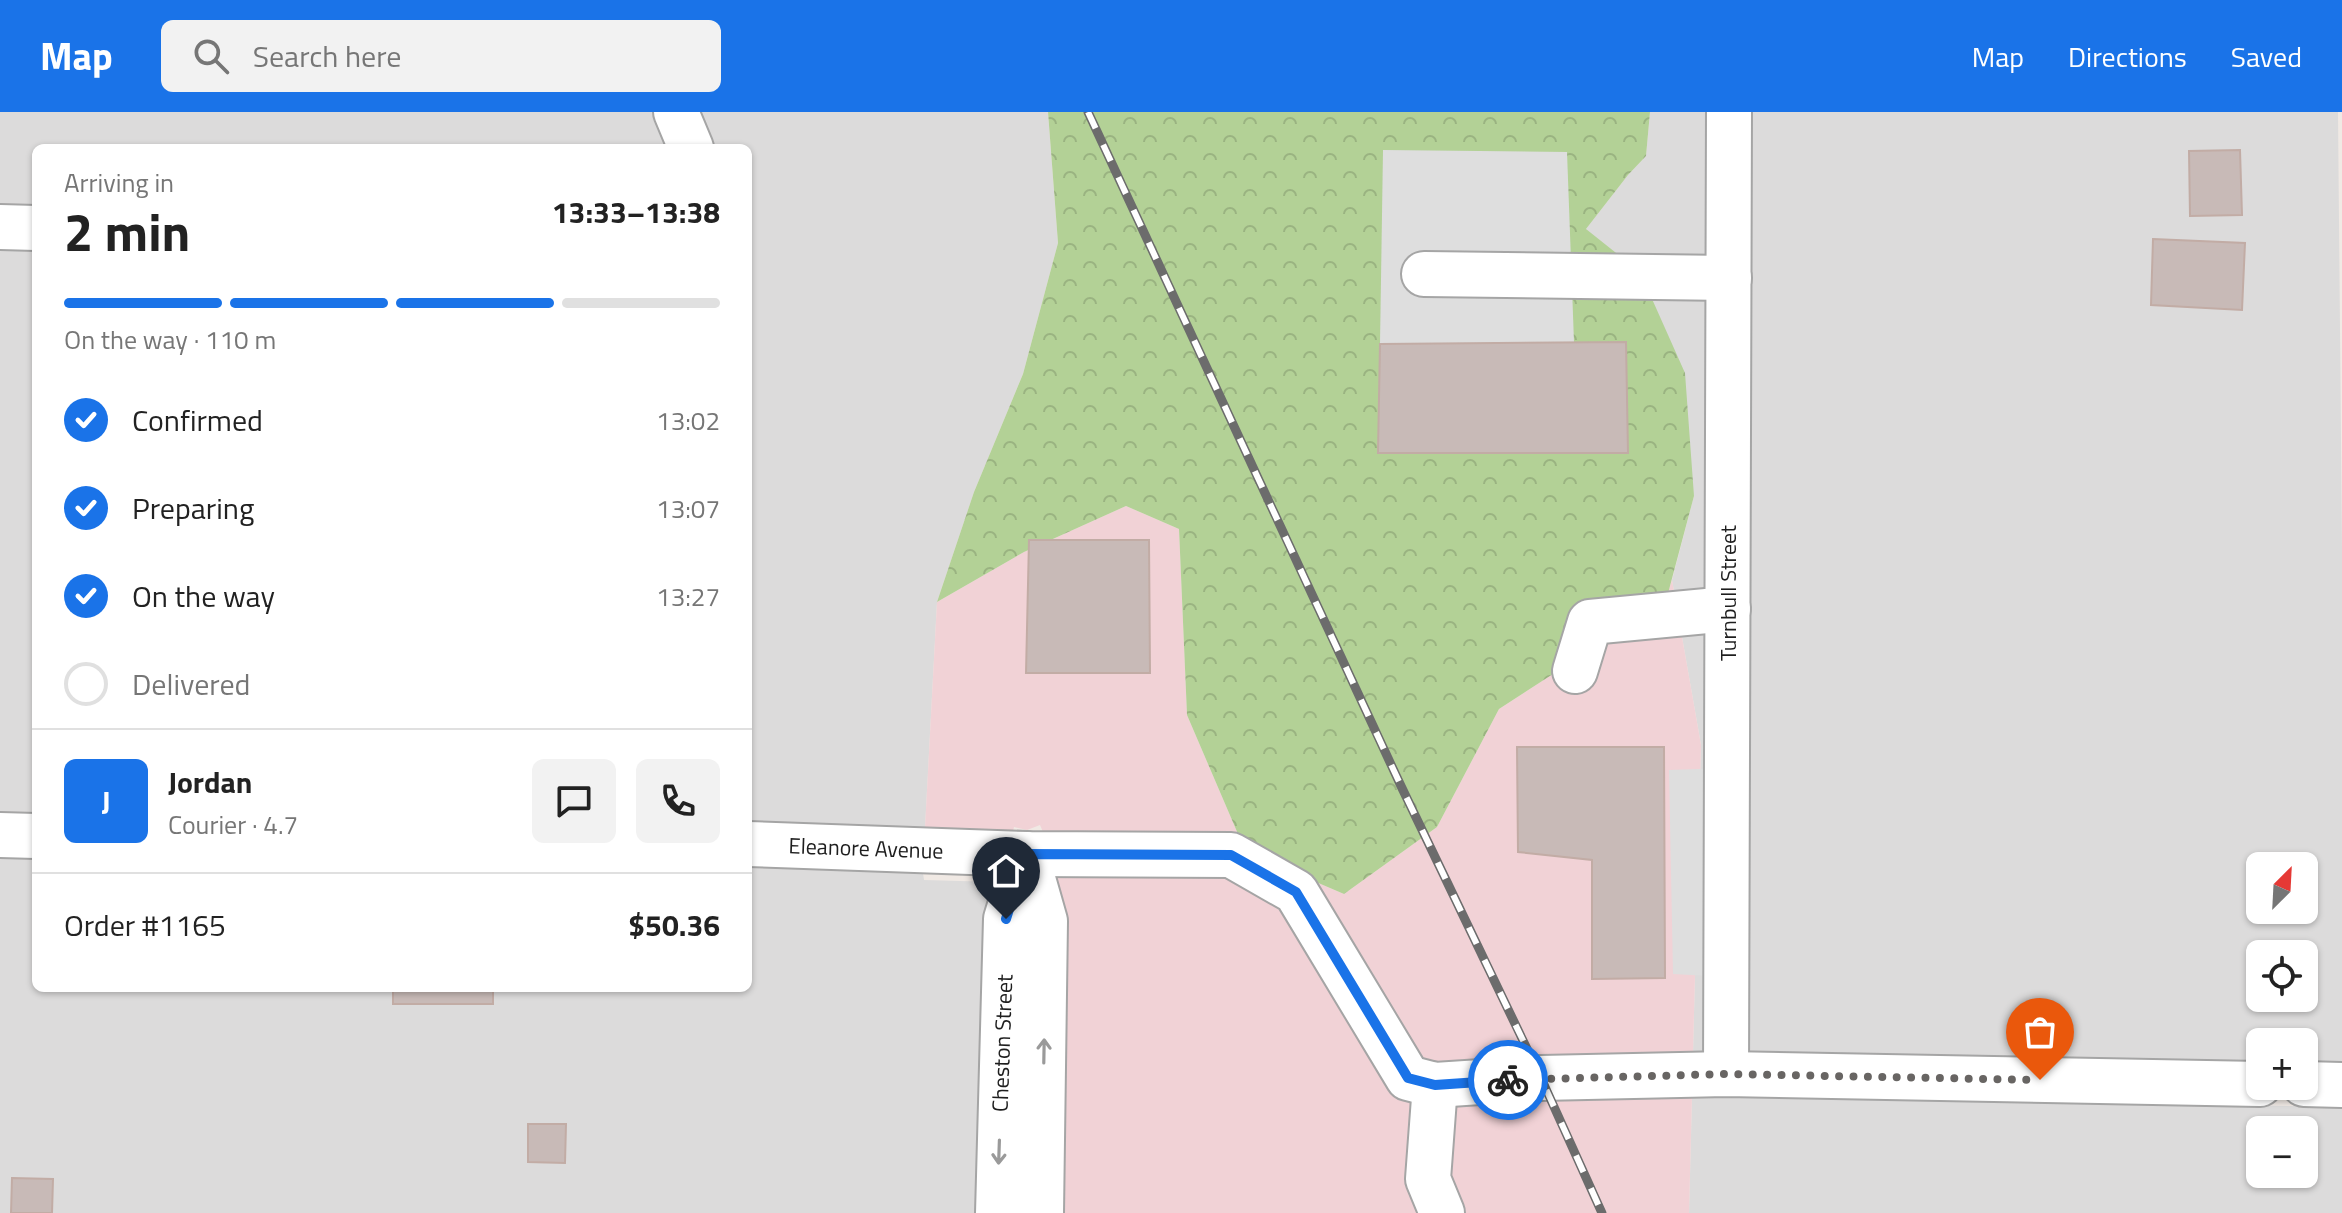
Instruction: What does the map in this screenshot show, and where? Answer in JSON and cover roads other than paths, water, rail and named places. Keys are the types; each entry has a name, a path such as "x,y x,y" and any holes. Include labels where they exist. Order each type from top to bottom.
{"street":[{"path":"676,112 689,144"},
{"name":"Turnbull Street","path":"1726,1074 1729,112"},
{"path":"0,227 32,228"},
{"path":"1424,274 1729,278"},
{"path":"1575,671 1590,622 1728,609"},
{"path":"0,835 32,836"},
{"name":"Eleanore Avenue","path":"752,844 1026,854 1231,855 1296,892 1408,1078 1435,1085"},
{"name":"Cheston Street","path":"998,1213 1006,919 1026,854"},
{"name":"Cheston Street","path":"1026,854 1045,921 1041,1213"},
{"path":"1442,1213 1428,1179 1435,1085 1541,1078 1726,1074 2246,1084"},
{"path":"2318,1084 2342,1085"}],"railway":[{"path":"1088,112 1602,1213"}]}
